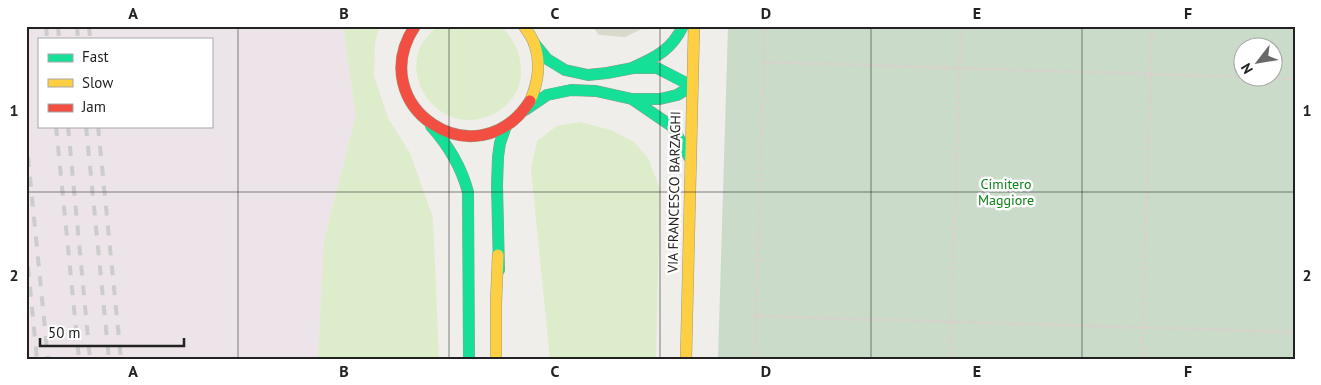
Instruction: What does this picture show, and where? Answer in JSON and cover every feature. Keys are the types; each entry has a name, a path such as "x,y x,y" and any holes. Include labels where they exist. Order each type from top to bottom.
{"main road":[{"path":"415,26 403,50 401,72 406,95 419,114 443,139 452,153 460,167 468,192 469,359"},
{"path":"524,26 547,59 565,70 588,75 633,68 657,68 692,86"},
{"path":"633,68 668,50 679,37 683,26"},
{"name":"VIA FRANCESCO BARZAGHI","path":"686,359 694,26"},
{"path":"524,110 535,89 539,66 534,42"},
{"path":"427,121 442,130 460,136 484,135 506,126 524,110 548,95 571,90 596,91 632,99 660,99 677,95 692,86"},
{"path":"632,99 672,126 690,158"},
{"path":"496,359 498,157 500,143 506,126"},
{"path":"498,255 505,359"}],"path":[{"path":"755,359 765,26"},
{"path":"950,359 961,26"},
{"path":"1142,359 1152,26"},
{"path":"764,62 1234,77"},
{"path":"756,316 1295,332"}],"shaded area":[{"path":"26,26 343,26 356,116 324,240 318,359 26,359"},
{"path":"592,26 648,26 625,37 599,35"}],"green space":[{"path":"343,26 380,26 375,43 374,76 388,118 410,153 433,218 439,359 318,359 324,240 356,116"},
{"path":"438,26 497,26 507,32 516,47 520,61 521,76 517,90 510,101 494,114 484,118 465,120 452,117 430,101 422,90 416,64 419,50"},
{"name":"Cimitero Maggiore","path":"728,26 1295,26 1295,359 718,359"},
{"path":"580,122 611,130 634,142 648,158 660,189 656,359 550,359 531,169 537,141 557,126"}],"railway":[{"path":"46,26 47,38"},
{"path":"58,26 59,38"},
{"path":"77,26 78,38"},
{"path":"89,26 90,38"},
{"path":"56,128 79,359"},
{"path":"68,128 90,359"},
{"path":"86,128 109,359"},
{"path":"98,128 121,359"},
{"path":"26,137 48,359"},
{"path":"26,247 37,359"}],"traffic: fast":[{"path":"634,67 650,60 669,46 683,26"},
{"path":"534,43 547,59 565,70 588,75 633,68 657,68 692,86"},
{"path":"525,110 547,95 571,90 596,91 632,99 660,99 677,95 692,86"},
{"path":"632,99 673,127 689,157"},
{"path":"431,126 454,157 468,192 469,359"},
{"path":"499,270 498,157 500,143 506,126"}],"traffic: slow":[{"path":"524,26 533,41 538,65 537,80 530,101"},
{"path":"686,359 694,26"},
{"path":"496,359 498,255"}],"traffic: jam":[{"path":"415,26 403,56 403,83 414,107 433,124 456,134 482,135 508,125 530,101"}]}
